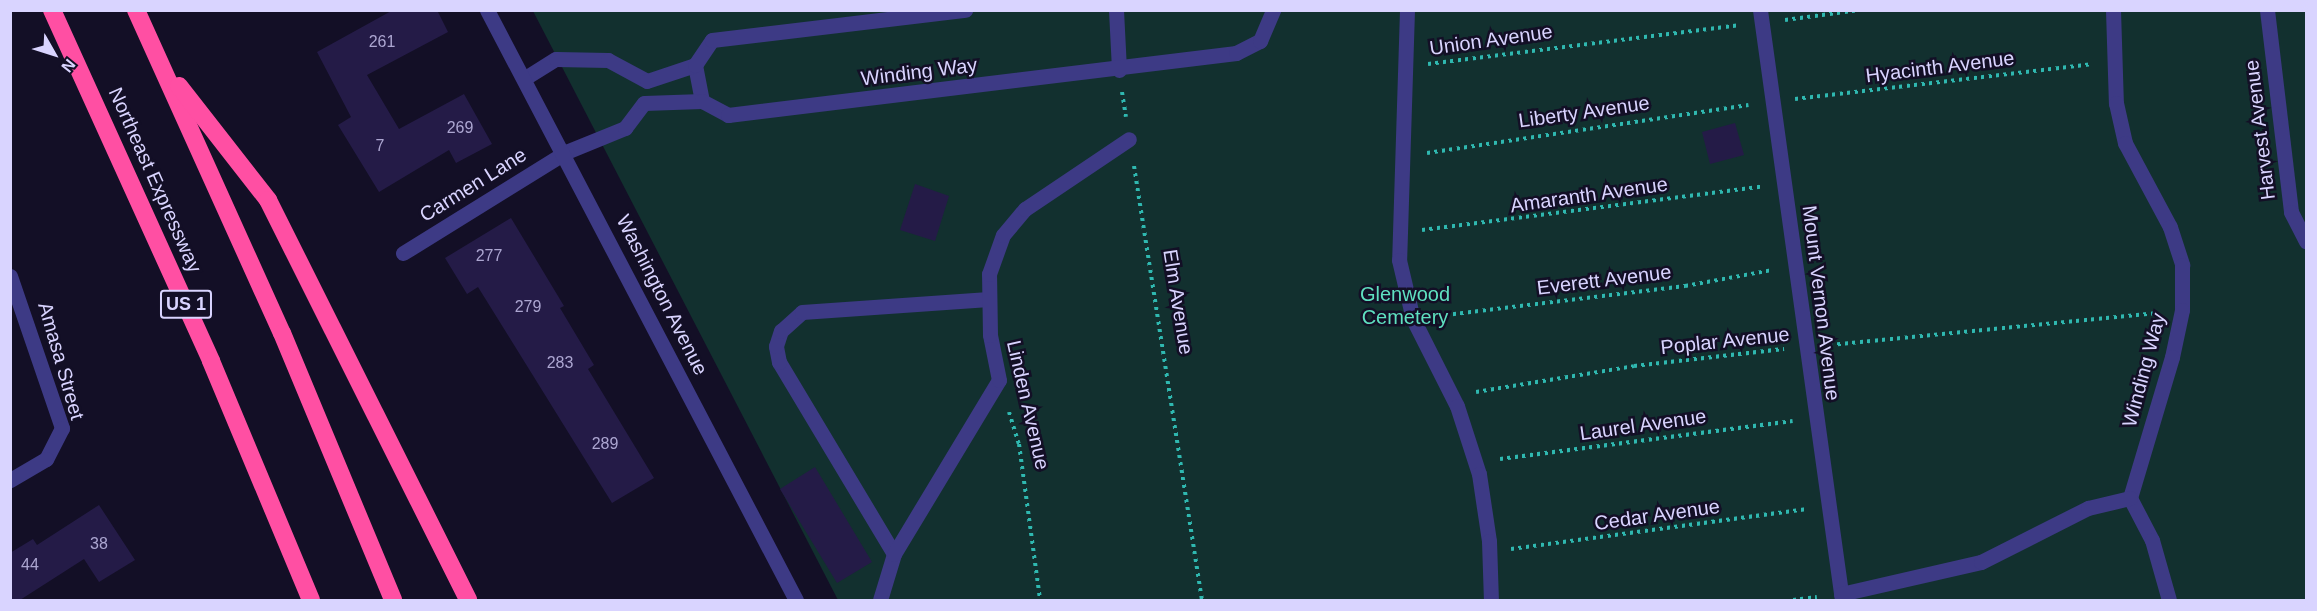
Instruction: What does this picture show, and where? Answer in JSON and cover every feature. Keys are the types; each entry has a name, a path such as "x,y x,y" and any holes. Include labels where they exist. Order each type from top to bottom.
{"highway":[{"name":"Northeast Expressway","path":"52,10 207,350 312,600"},
{"path":"136,10 282,333 393,600"},
{"path":"159,60 268,200 468,600"}],"street":[{"name":"Washington Avenue","path":"488,10 566,152 796,600"},
{"path":"525,78 556,59 608,60 647,81 695,65 712,40 965,10"},
{"path":"1116,10 1119,70"},
{"name":"Winding Way","path":"702,101 728,116 1119,70 1236,53 1260,41 1273,10"},
{"path":"1407,10 1399,260 1413,319 1452,396 1476,463 1490,552 1491,600"},
{"name":"Winding Way","path":"2113,10 2113,62 2125,143 2170,227 2182,265 2182,310 2130,498"},
{"name":"Harvest Avenue","path":"2267,10 2291,212 2307,241"},
{"name":"Mount Vernon Avenue","path":"1761,17 1771,102 1797,265 1803,347 1842,597"},
{"path":"566,152 625,128 644,103 702,101 695,65"},
{"name":"Linden Avenue","path":"999,380 990,335 989,274 1004,235 1025,209 1129,139"},
{"name":"Carmen Lane","path":"403,253 566,152"},
{"name":"Amasa Street","path":"10,276 62,428 46,459 14,478"},
{"path":"894,554 779,362 776,346 782,331 802,312 989,299"},
{"path":"880,600 894,554 999,380"},
{"path":"1842,597 1981,562 2088,508 2130,498 2152,540 2169,600"}],"path":[{"name":"Union Avenue","path":"1404,68 1761,17 1859,10"},
{"name":"Hyacinth Avenue","path":"1771,102 2113,62"},
{"name":"Elm Avenue","path":"1119,70 1202,600"},
{"name":"Liberty Avenue","path":"1401,156 1771,102"},
{"name":"Amaranth Avenue","path":"1399,234 1784,185"},
{"name":"Everett Avenue","path":"1413,319 1685,286 1797,265"},
{"name":"Poplar Avenue","path":"1452,396 1634,366 2182,310"},
{"name":"Linden Avenue","path":"999,380 1019,444 1040,600"},
{"name":"Laurel Avenue","path":"1476,463 1815,418"},
{"name":"Cedar Avenue","path":"1490,552 1828,505"}],"green space":[{"name":"Glenwood Cemetery","path":"533,11 2306,11 2306,600 838,600"}],"building":[{"path":"393,10 437,10 448,32 367,75 399,129 464,94 492,144 456,163 449,150 379,192 338,125 351,117 317,52"},
{"path":"1735,123 1744,155 1710,164 1702,132"},
{"path":"915,184 949,196 935,241 900,230"},
{"path":"511,218 564,306 560,308 594,365 588,369 654,478 612,503 478,287 467,294 445,258"},
{"path":"815,467 872,562 837,583 780,489"},
{"path":"99,505 135,560 99,582 84,559 20,600 10,600 10,553 33,539 37,545"}]}
